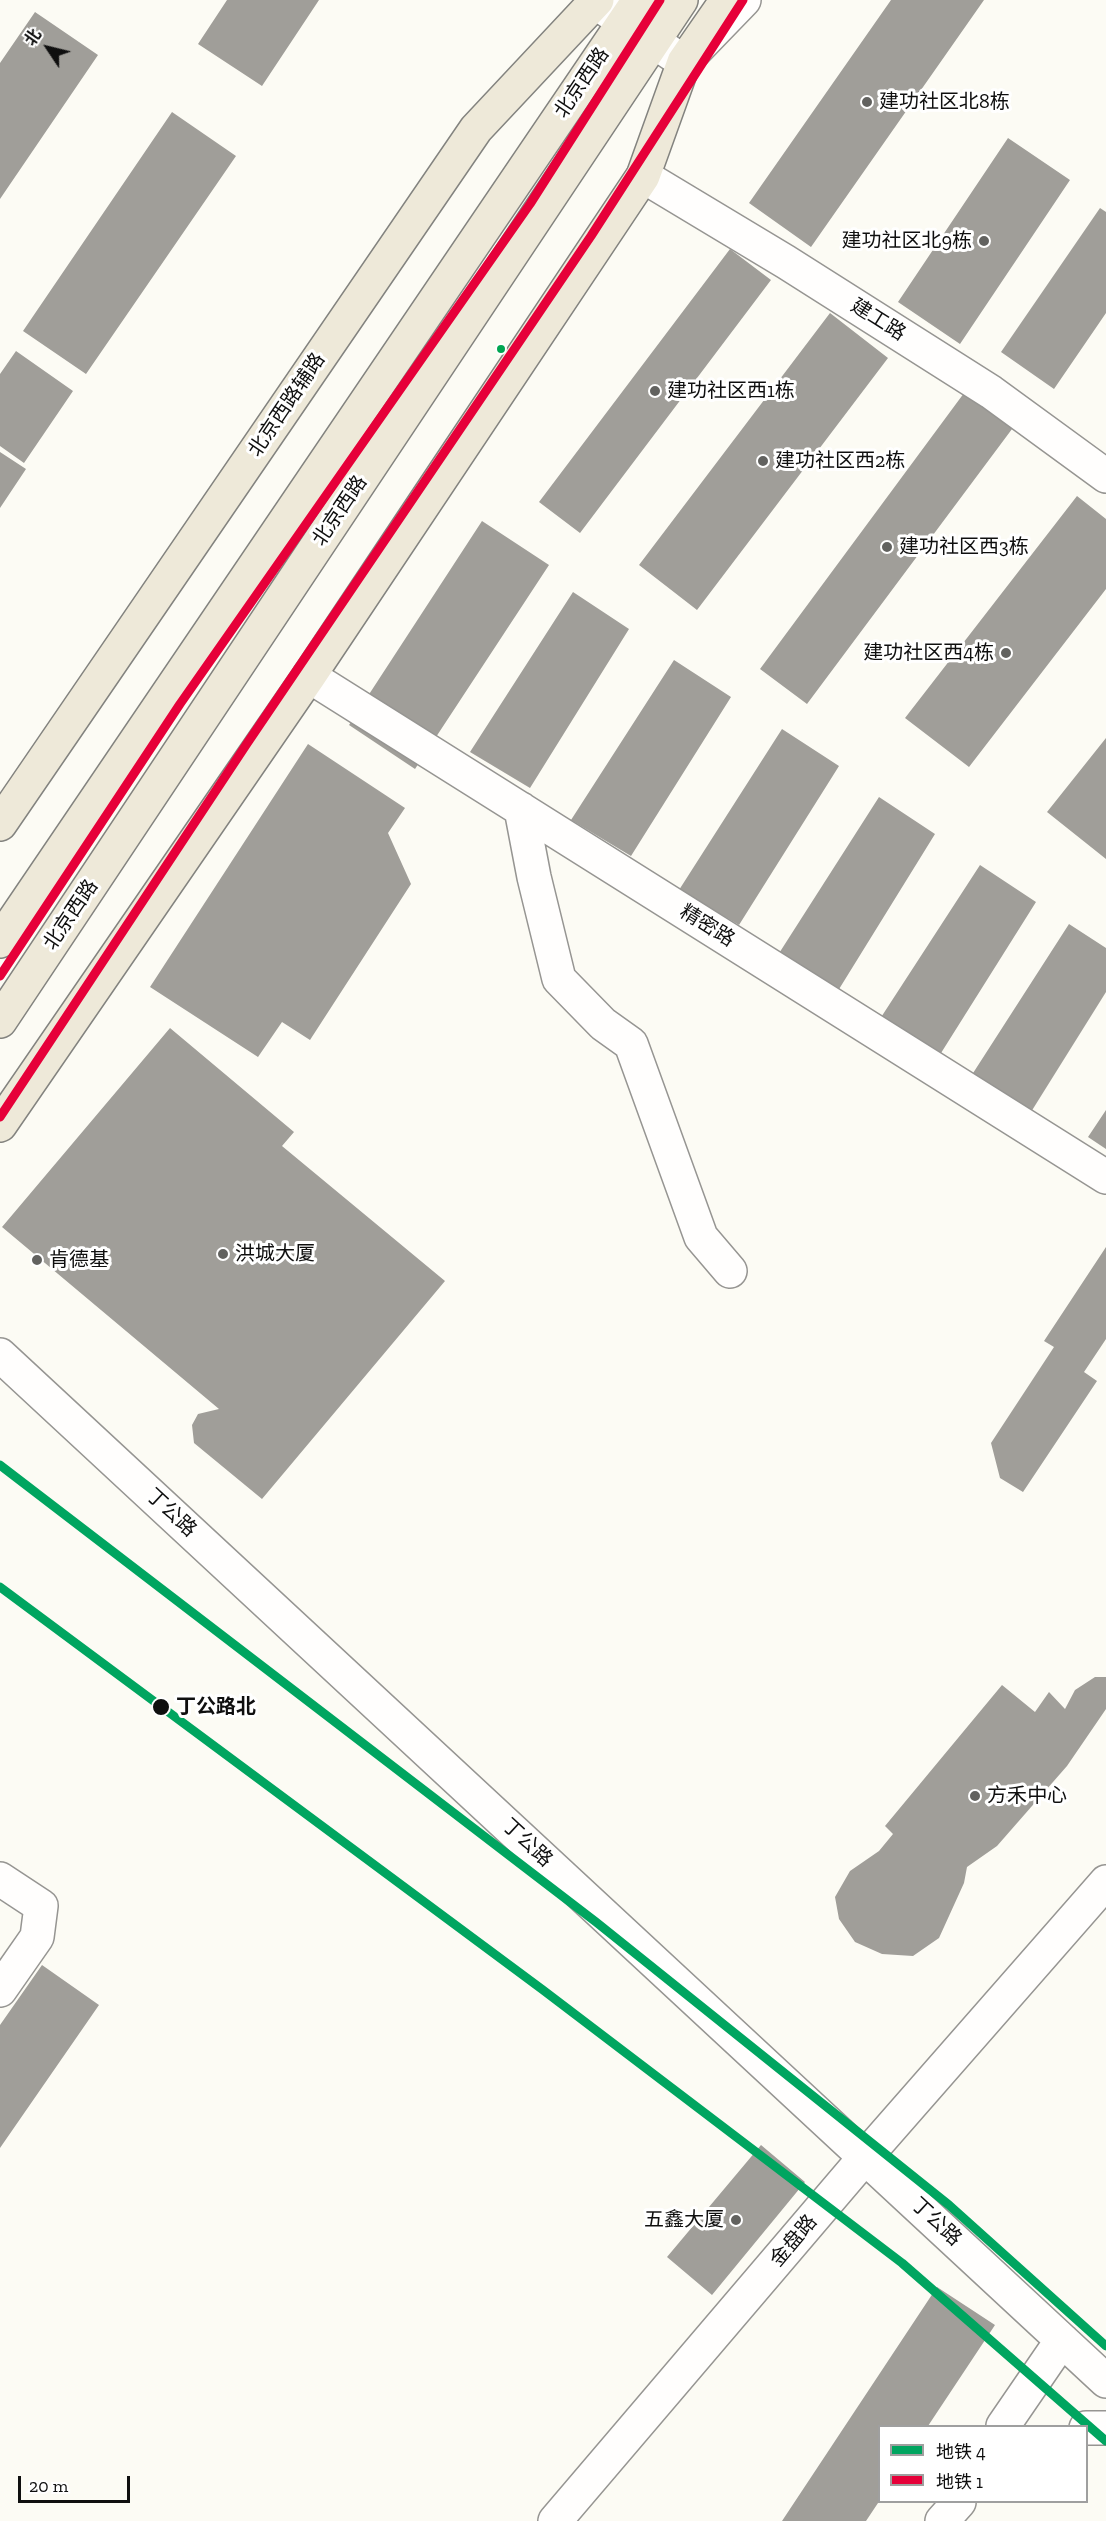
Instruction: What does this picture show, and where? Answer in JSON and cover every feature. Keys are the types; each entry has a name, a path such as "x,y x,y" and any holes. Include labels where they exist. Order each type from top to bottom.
{"main road":[{"name":"北京西路","path":"0,1022 681,0"},
{"path":"0,1125 309,676 643,176 684,62 727,0"},
{"name":"北京西路辅路","path":"0,824 476,129 595,1"},
{"name":"北京西路","path":"0,941 631,11"}],"street":[{"path":"595,1 631,11 652,42 684,62 744,0"},
{"name":"建工路","path":"643,176 786,262 991,392 1106,476"},
{"name":"精密路","path":"309,676 1106,1177"},
{"path":"521,809 534,877 559,979 603,1024 631,1044 701,1237 730,1271"},
{"name":"丁公路","path":"0,1355 1106,2381"},
{"path":"0,1879 40,1906 37,1937 0,1990"},
{"name":"金盘路","path":"555,2521 866,2156 1106,1882"},
{"path":"1004,2425 1062,2340"},
{"path":"1088,2428 1106,2428"},
{"path":"940,2521 950,2503"},
{"path":"940,2521 958,2503"}],"building":[{"path":"227,0 319,0 262,86 198,44"},
{"name":"建功社区北8栋","path":"891,0 984,0 811,247 749,203"},
{"path":"35,12 98,55 0,199 0,63"},
{"path":"172,112 236,156 86,374 23,331"},
{"name":"建功社区北9栋","path":"1008,138 1070,180 960,344 898,302"},
{"path":"1100,208 1106,212 1106,313 1054,389 1001,352"},
{"name":"建功社区西1栋","path":"730,249 771,280 580,533 539,502"},
{"name":"建功社区西2栋","path":"830,313 888,358 697,610 639,565"},
{"path":"16,351 73,391 24,463 0,446 0,374"},
{"name":"建功社区西3栋","path":"967,389 1015,425 807,704 760,669"},
{"path":"0,452 26,469 0,508"},
{"name":"建功社区西4栋","path":"1077,496 1106,519 1106,589 969,767 905,718"},
{"path":"482,521 549,565 415,769 349,725"},
{"path":"573,592 629,629 530,788 470,752"},
{"path":"674,660 731,697 631,856 571,820"},
{"path":"782,729 839,766 739,925 679,890"},
{"path":"1106,738 1106,859 1047,812"},
{"path":"308,744 405,808 388,833 411,884 310,1040 282,1022 258,1057 150,987"},
{"path":"879,797 935,834 836,994 776,958"},
{"path":"980,865 1036,902 936,1061 876,1025"},
{"path":"1069,924 1106,948 1106,992 1026,1120 966,1084"},
{"name":"洪城大厦","path":"170,1028 294,1132 282,1146 445,1281 262,1499 194,1443 192,1425 198,1414 219,1409 2,1227"},
{"path":"1106,1110 1106,1149 1088,1137"},
{"path":"1106,1247 1106,1339 1084,1372 1097,1381 1023,1492 1000,1478 991,1443 1054,1347 1044,1341"},
{"name":"方禾中心","path":"1095,1677 1106,1677 1106,1709 1067,1766 997,1846 967,1867 964,1883 939,1938 913,1956 882,1954 855,1942 839,1919 835,1897 850,1871 879,1851 893,1834 885,1826 1002,1685 1035,1712 1049,1692 1065,1709 1075,1690"},
{"path":"42,1965 99,2005 0,2148 0,2025"},
{"name":"五鑫大厦","path":"761,2145 805,2182 712,2295 667,2257"},
{"path":"937,2287 995,2325 929,2425 878,2425 878,2503 866,2521 782,2521"}],"metro line":[{"name":"1","path":"0,976 180,704 530,204 660,0"},
{"name":"1","path":"0,1117 246,745 591,236 743,0"},
{"name":"4","path":"0,1465 596,1922 949,2205 1106,2346"},
{"name":"4","path":"0,1587 543,1990 902,2263 1088,2425"},
{"name":"4","path":"1088,2425 1106,2441"}],"place":[{"name":"建功社区北8栋","path":"867,102"},
{"name":"建功社区北9栋","path":"984,241"},
{"name":"建功社区西1栋","path":"655,391"},
{"name":"建功社区西2栋","path":"763,461"},
{"name":"建功社区西3栋","path":"887,547"},
{"name":"建功社区西4栋","path":"1006,653"},
{"name":"洪城大厦","path":"223,1254"},
{"name":"肯德基","path":"37,1260"},
{"name":"丁公路北","path":"161,1707"},
{"name":"方禾中心","path":"975,1796"},
{"name":"五鑫大厦","path":"736,2220"}]}
